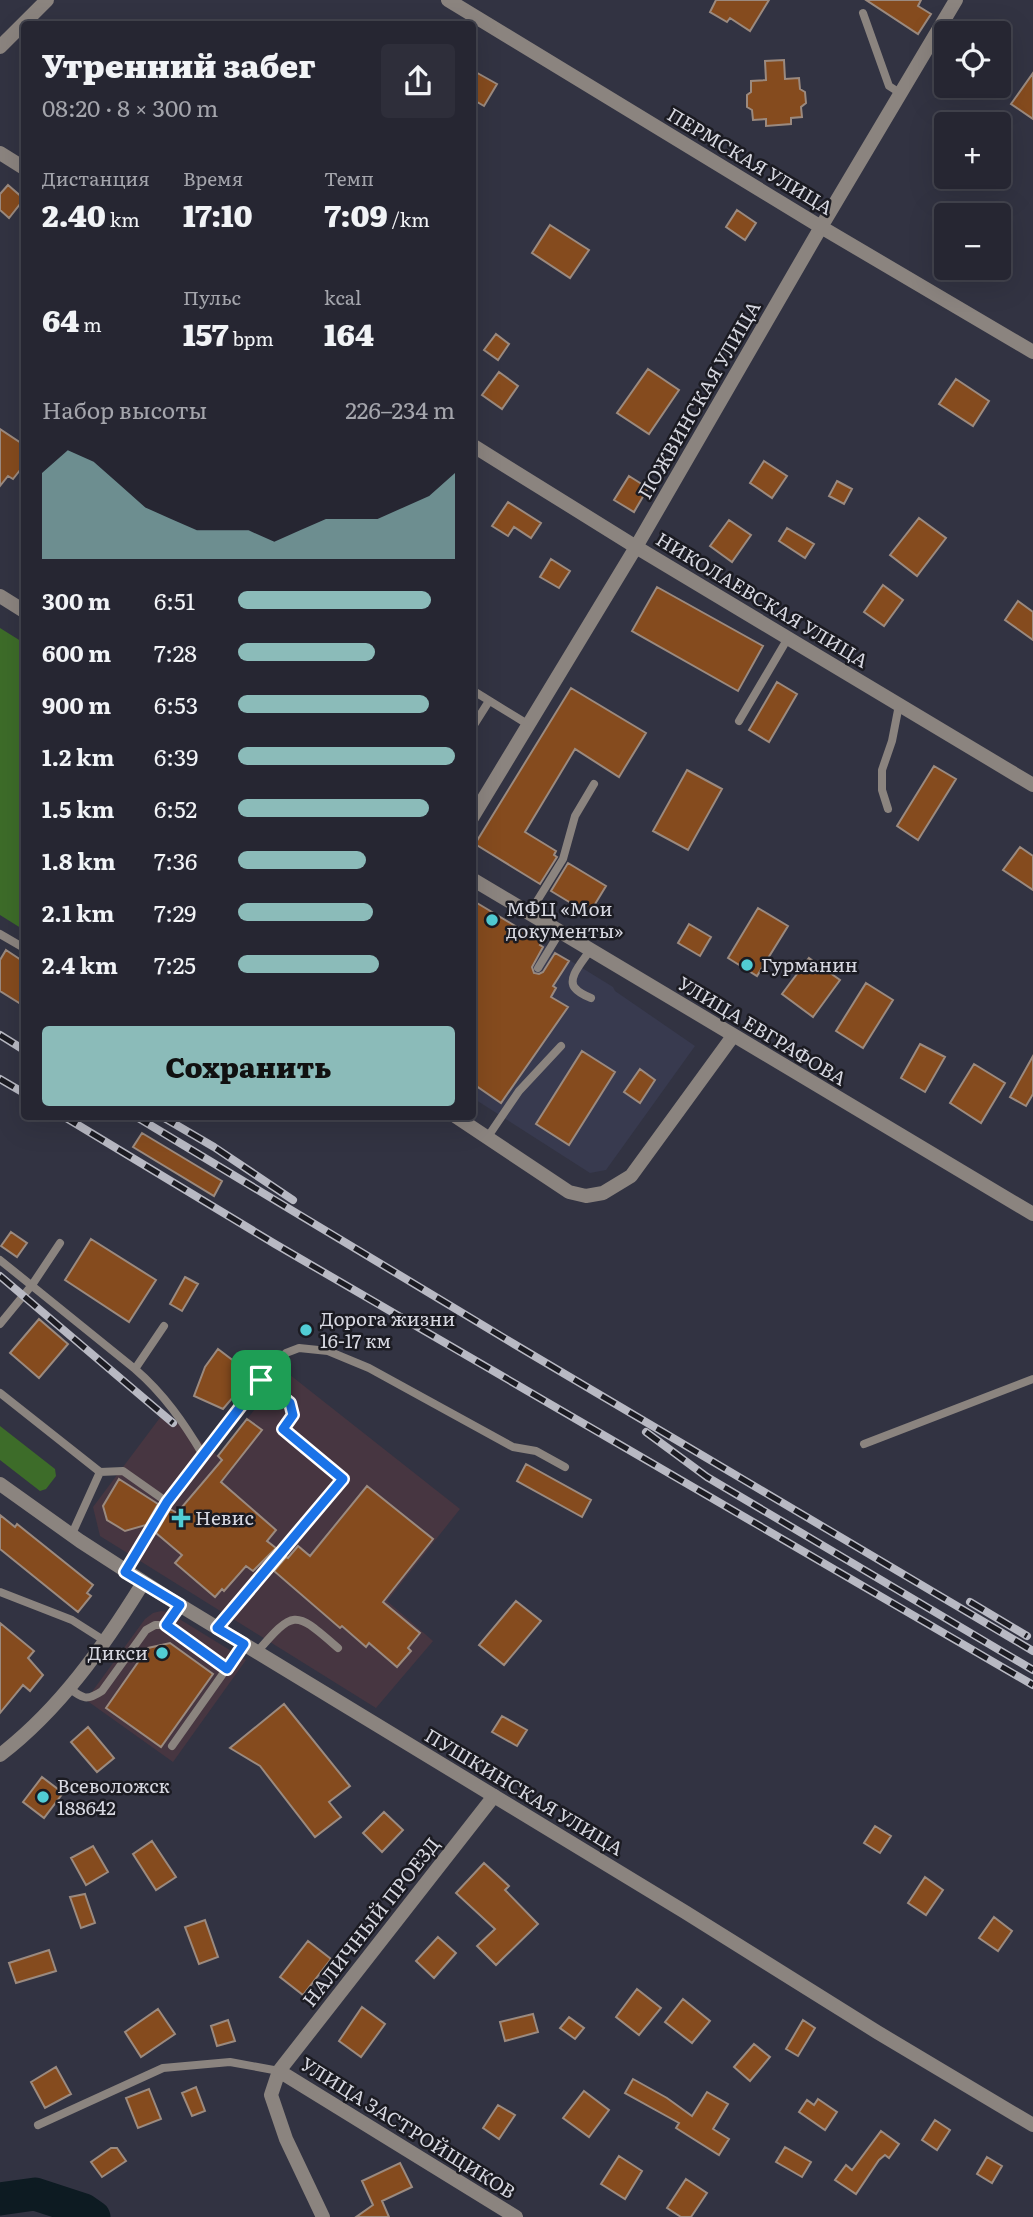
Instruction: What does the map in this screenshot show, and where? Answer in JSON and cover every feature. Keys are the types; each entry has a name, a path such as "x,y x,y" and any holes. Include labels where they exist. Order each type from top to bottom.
{"street":[{"path":"26,21 47,0"},
{"name":"ПЕРМСКАЯ УЛИЦА","path":"447,0 1033,352"},
{"name":"ПОЖВИНСКАЯ УЛИЦА","path":"476,811 635,547 956,0"},
{"path":"0,47 21,26"},
{"path":"0,153 21,166"},
{"name":"НИКОЛАЕВСКАЯ УЛИЦА","path":"476,448 635,547 1033,785"},
{"path":"0,596 21,609"},
{"name":"УЛИЦА ЕВГРАФОВА","path":"476,881 1033,1214"},
{"path":"461,1120 569,1192 586,1196 603,1193 631,1176 733,1036"},
{"name":"ПУШКИНСКАЯ УЛИЦА","path":"0,1484 125,1572 877,2032 1033,2124"},
{"path":"0,1755 69,1688 105,1641 143,1583"},
{"name":"НАЛИЧНЫЙ ПРОЕЗД","path":"279,2071 494,1796"},
{"path":"279,2071 271,2095 286,2139 323,2217"},
{"name":"УЛИЦА ЗАСТРОЙЩИКОВ","path":"279,2071 516,2217"}],"lane":[{"path":"863,13 889,86 900,93"},
{"path":"739,721 788,638"},
{"path":"476,693 528,725"},
{"path":"476,722 489,701"},
{"path":"888,809 882,770 892,741 899,705"},
{"path":"529,914 563,859 575,816 594,784"},
{"path":"538,968 560,932"},
{"path":"0,934 21,946"},
{"path":"590,950 573,976 573,982 575,988 591,998"},
{"path":"487,1138 519,1091 561,1046"},
{"path":"0,1324 32,1285 60,1243"},
{"path":"0,1260 150,1382 182,1420 203,1455"},
{"path":"135,1369 164,1326"},
{"path":"125,1572 167,1502 261,1380 275,1362 286,1353 299,1348 328,1351 369,1368 513,1447 536,1451 565,1467"},
{"path":"217,1628 343,1479 283,1429 293,1415 290,1403 261,1380"},
{"path":"864,1444 1033,1380"},
{"path":"0,1393 100,1472 123,1471 167,1502"},
{"path":"71,1535 100,1472"},
{"path":"0,1592 72,1620 105,1641"},
{"path":"166,1625 180,1605"},
{"path":"172,1746 227,1669 282,1624 294,1619 307,1622 338,1648"},
{"path":"69,1688 81,1697 92,1698 102,1691 146,1630 155,1625 166,1625 227,1669"},
{"path":"38,2125 163,2068 230,2062 279,2071"}],"shaded area":[{"path":"476,902 613,987 695,1046 606,1170 590,1173 476,1100"},
{"path":"285,1371 460,1509 387,1601 433,1641 376,1708 100,1536 93,1507 165,1411 218,1456"},
{"path":"161,1611 168,1612 246,1660 173,1762 86,1700 145,1619"}],"green space":[{"path":"0,628 21,641 21,928 0,915"},
{"path":"0,1426 55,1469 56,1476 46,1489 40,1491 0,1460"}],"building":[{"path":"716,0 769,0 750,31 730,18 727,22 710,12"},
{"path":"866,0 921,0 918,6 931,14 918,34"},
{"path":"784,60 785,79 799,78 806,103 801,107 802,117 791,118 791,124 766,126 766,119 753,120 752,110 747,107 747,95 751,92 751,81 766,80 765,61"},
{"path":"476,72 497,84 484,106 476,101"},
{"path":"1033,73 1033,119 1011,104"},
{"path":"8,185 21,196 21,203 9,218 0,210 0,194"},
{"path":"737,210 756,223 745,240 726,227"},
{"path":"550,225 589,250 570,278 532,253"},
{"path":"496,334 509,344 498,360 484,350"},
{"path":"648,369 679,390 649,434 617,413"},
{"path":"499,372 518,386 502,409 482,395"},
{"path":"956,379 989,401 973,426 939,404"},
{"path":"0,429 21,443 21,469 13,479 8,476 0,486"},
{"path":"764,461 787,476 772,498 750,483"},
{"path":"629,476 648,488 634,512 614,500"},
{"path":"837,481 852,489 844,504 829,496"},
{"path":"508,502 541,523 531,538 514,527 508,536 492,526"},
{"path":"919,518 946,538 917,576 890,555"},
{"path":"729,520 751,535 732,562 710,546"},
{"path":"787,528 814,544 805,558 779,541"},
{"path":"551,559 570,571 559,588 540,577"},
{"path":"883,585 903,600 884,626 864,612"},
{"path":"657,587 763,646 738,691 632,631"},
{"path":"1018,601 1033,612 1033,640 1005,620"},
{"path":"777,682 797,694 769,742 749,730"},
{"path":"571,688 646,733 619,777 575,749 525,832 556,851 554,855 557,857 540,884 476,842"},
{"path":"934,766 956,779 918,840 897,826"},
{"path":"687,770 722,789 688,850 653,831"},
{"path":"1020,847 1033,856 1033,890 1003,870"},
{"path":"568,863 606,886 589,914 551,891"},
{"path":"476,902 542,942 540,945 543,947 532,967 534,973 543,972 555,953 569,961 553,986 556,988 551,997 568,1007 501,1103 476,1086"},
{"path":"758,908 788,926 757,976 728,958"},
{"path":"689,924 711,937 700,956 678,943"},
{"path":"6,950 21,960 21,1004 0,991 0,960"},
{"path":"809,958 840,980 813,1017 782,994"},
{"path":"866,983 893,1000 863,1048 836,1031"},
{"path":"920,1044 945,1057 925,1092 901,1078"},
{"path":"582,1051 615,1072 569,1145 536,1124"},
{"path":"1033,1056 1033,1094 1026,1106 1010,1097"},
{"path":"974,1064 1005,1083 981,1123 950,1103"},
{"path":"640,1069 655,1080 640,1103 624,1092"},
{"path":"142,1133 222,1181 214,1196 133,1147"},
{"path":"11,1232 27,1243 17,1257 1,1246"},
{"path":"91,1239 156,1280 129,1322 65,1280"},
{"path":"185,1277 198,1284 182,1311 170,1304"},
{"path":"39,1319 68,1344 39,1378 10,1353"},
{"path":"218,1349 252,1375 223,1409 194,1396 205,1367"},
{"path":"247,1419 262,1430 221,1482 276,1530 267,1541 276,1548 253,1571 246,1566 224,1591 222,1589 215,1597 175,1563 182,1555 156,1533 170,1509 177,1513 222,1460 218,1456"},
{"path":"526,1464 591,1500 582,1517 517,1481"},
{"path":"119,1479 158,1504 146,1525 125,1531 107,1520 103,1506"},
{"path":"367,1486 433,1539 383,1602 420,1633 408,1648 411,1651 397,1667 369,1643 366,1647 342,1626 340,1628 274,1571 298,1546 310,1556"},
{"path":"0,1515 15,1527 17,1524 93,1585 87,1593 91,1596 78,1612 0,1549"},
{"path":"516,1601 541,1621 504,1665 479,1645"},
{"path":"0,1623 34,1651 28,1658 43,1675 30,1691 23,1685 0,1713"},
{"path":"170,1643 213,1674 161,1747 106,1708 148,1648"},
{"path":"284,1704 350,1786 329,1802 341,1817 315,1837 260,1766 230,1748"},
{"path":"502,1716 527,1730 517,1746 492,1732"},
{"path":"88,1727 114,1758 97,1772 71,1742"},
{"name":"Всеволожск 188642","path":"42,1777 63,1793 44,1818 23,1802"},
{"path":"384,1812 403,1830 382,1852 363,1833"},
{"path":"875,1826 891,1836 880,1853 864,1843"},
{"path":"152,1841 176,1877 156,1890 133,1854"},
{"path":"93,1846 108,1872 86,1885 71,1858"},
{"path":"484,1863 509,1886 505,1890 538,1924 496,1965 477,1946 495,1929 456,1893"},
{"path":"925,1877 943,1890 926,1915 908,1903"},
{"path":"85,1894 95,1923 81,1928 70,1897"},
{"path":"994,1917 1012,1931 998,1951 979,1938"},
{"path":"205,1920 218,1957 199,1964 185,1927"},
{"path":"438,1937 456,1953 434,1978 416,1961"},
{"path":"308,1941 331,1959 303,1995 280,1977"},
{"path":"49,1950 56,1971 16,1983 9,1963"},
{"path":"637,1989 661,2008 639,2035 616,2017"},
{"path":"683,1999 710,2021 692,2043 665,2022"},
{"path":"362,2007 385,2024 361,2057 339,2041"},
{"path":"158,2009 175,2034 141,2057 125,2032"},
{"path":"533,2014 538,2032 505,2041 500,2022"},
{"path":"569,2017 584,2028 575,2039 560,2028"},
{"path":"228,2020 235,2041 217,2046 211,2026"},
{"path":"803,2020 815,2028 798,2056 786,2049"},
{"path":"754,2044 770,2057 750,2081 734,2067"},
{"path":"56,2067 71,2094 45,2108 31,2082"},
{"path":"633,2079 692,2116 707,2092 728,2104 713,2129 729,2139 719,2155 676,2128 679,2123 625,2093"},
{"path":"196,2087 205,2111 192,2116 182,2093"},
{"path":"149,2089 161,2119 138,2128 126,2098"},
{"path":"584,2091 609,2110 589,2137 563,2118"},
{"path":"818,2099 837,2112 825,2130 799,2112 807,2100 814,2105"},
{"path":"498,2105 515,2115 499,2139 483,2128"},
{"path":"935,2120 950,2130 937,2150 922,2140"},
{"path":"881,2131 899,2144 889,2158 885,2155 879,2160 856,2194 835,2180 846,2165 852,2170"},
{"path":"785,2147 811,2162 802,2177 776,2162"},
{"path":"111,2148 117,2148 126,2161 102,2177 91,2162"},
{"path":"619,2156 642,2171 625,2199 601,2184"},
{"path":"987,2157 1002,2166 992,2183 977,2174"},
{"path":"400,2163 412,2187 382,2201 389,2217 356,2217 373,2205 362,2181"},
{"path":"686,2179 707,2193 691,2217 681,2217 667,2208"}],"waterway":[{"path":"0,2199 35,2194 84,2210 94,2217"}],"railway":[{"path":"0,1035 21,1048"},
{"path":"0,1079 21,1091"},
{"path":"70,1120 275,1244 1033,1685"},
{"path":"142,1120 1033,1651"},
{"path":"168,1120 214,1147 293,1200"},
{"path":"0,1276 173,1423"},
{"path":"646,1432 707,1477 1033,1670"},
{"path":"970,1602 1027,1636"}],"place":[{"name":"МФЦ «Мои документы»","path":"492,920"},
{"name":"Гурманин","path":"747,965"},
{"name":"Дорога жизни 16-17 км","path":"306,1330"},
{"name":"Невис","path":"181,1518"},
{"name":"Дикси","path":"162,1653"},
{"name":"Всеволожск 188642","path":"43,1797"}],"route":[{"path":"261,1380 290,1403 293,1415 283,1429 343,1479 217,1628 244,1644 227,1669 166,1625 180,1605 125,1572 167,1502 261,1380"}]}
